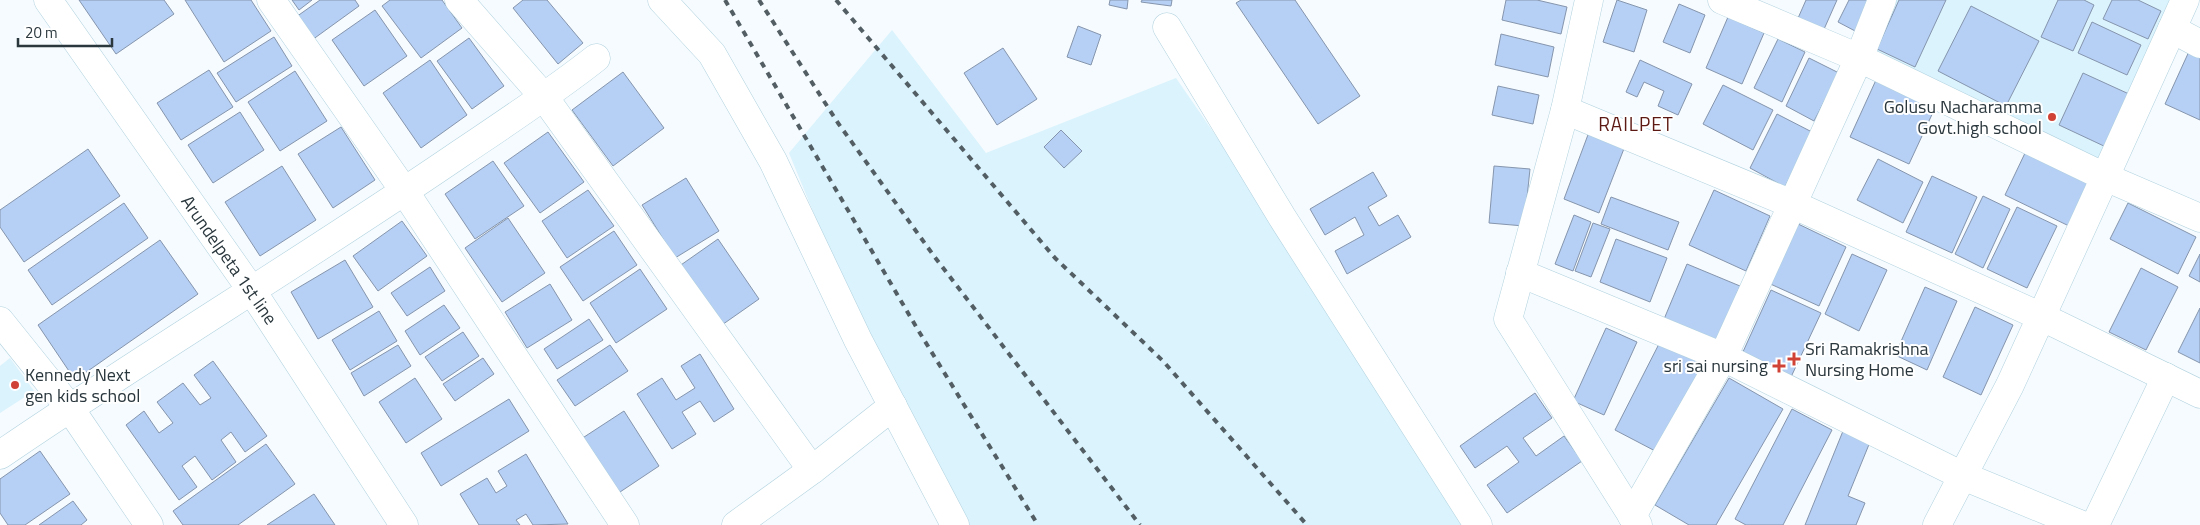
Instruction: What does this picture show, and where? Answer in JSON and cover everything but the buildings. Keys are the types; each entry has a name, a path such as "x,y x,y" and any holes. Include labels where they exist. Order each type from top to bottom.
{"street":[{"name":"Arundelpeta 1st line","path":"48,0 252,291 404,525"},
{"path":"270,0 405,192 625,525"},
{"path":"459,0 544,97 812,470"},
{"path":"662,0 712,54 764,144 858,340 956,525"},
{"path":"1589,0 1565,110 1508,319 1635,521 1723,357 1859,58 1882,0"},
{"path":"1722,0 1859,58 2105,177 2200,218"},
{"path":"1937,525 2010,385 2185,0"},
{"path":"1167,27 1282,217 1478,525"},
{"path":"2172,29 2200,44"},
{"path":"0,455 69,407 405,192 544,97 596,58"},
{"path":"1565,110 1792,204 2042,316 2200,394"},
{"path":"1520,273 1723,357 1963,476 2082,525"},
{"path":"0,321 69,407 150,525"},
{"path":"2095,525 2166,378"},
{"path":"736,525 812,470 893,406"}],"shaded area":[{"name":"Golusu Nacharamma Govt.high school","path":"1891,0 2181,0 2095,172 1868,63"},
{"path":"892,30 986,153 1176,78 1484,525 963,525 893,406 789,153"},
{"name":"Kennedy Next gen kids school","path":"10,358 34,391 0,413 0,366"}],"railway":[{"path":"725,0 918,330 1038,525"},
{"path":"759,0 838,123 934,256 1140,525"},
{"path":"836,0 1055,258 1163,361 1307,525"}],"place":[{"name":"Golusu Nacharamma Govt.high school","path":"2052,117"},
{"name":"Sri Ramakrishna Nursing Home","path":"1794,359"},
{"name":"sri sai nursing","path":"1779,366"},
{"name":"Kennedy Next gen kids school","path":"15,385"}],"district":[{"name":"RAILPET","path":"1636,124"}]}
